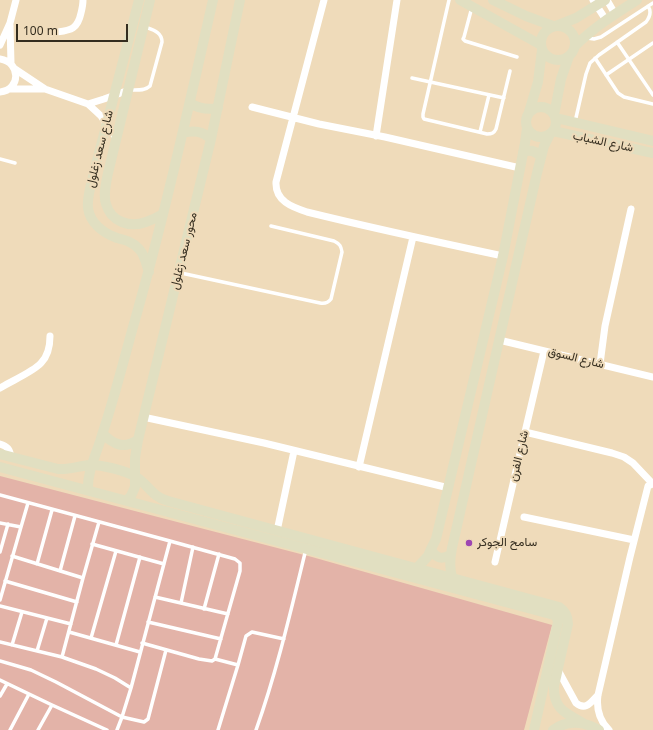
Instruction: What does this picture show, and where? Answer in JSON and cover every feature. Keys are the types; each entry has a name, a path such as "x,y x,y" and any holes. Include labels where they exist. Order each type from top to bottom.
{"main road":[{"name":"شارع سعد زغلول","path":"139,0 90,192 88,207 93,221 105,232 130,242 139,249 149,272"},
{"name":"شارع سعد زغلول","path":"150,0 116,138 105,196 106,205 111,215 118,221 128,224 138,224 163,214"},
{"path":"88,490 88,480 92,465 103,434 149,272 183,133 213,0"},
{"name":"محور سعد زغلول","path":"127,500 134,492 135,458 138,440 218,108 240,0"},
{"path":"460,0 542,47 548,57 561,60 569,56"},
{"path":"492,0 526,16 555,26 561,26 569,30 574,37 575,46"},
{"path":"452,578 450,555 541,157 544,146 556,125 555,116 561,79 569,56 574,50 575,46 606,20 637,0"},
{"path":"417,568 432,549 436,539 449,488 503,256 523,152 527,128 526,120 538,82 542,47 541,40 545,31 576,18 600,1"},
{"path":"190,103 200,108 218,108"},
{"path":"529,112 537,107 542,107 547,108 555,116"},
{"name":"شارع الشباب","path":"555,116 575,123 653,141"},
{"path":"527,128 529,132 535,136 543,137 551,133"},
{"path":"183,133 189,131 201,132 211,138"},
{"name":"شارع الشباب","path":"551,133 653,153"},
{"path":"523,152 530,150 536,152 541,157"},
{"path":"103,434 118,445 132,444 138,440"},
{"path":"0,454 58,469 92,465 125,472 135,476 154,494 163,500 561,608 567,617 568,624 554,695 563,711 583,723"},
{"path":"0,467 552,614 556,616 558,622 534,730"},
{"path":"432,549 433,553 439,558 450,555"},
{"path":"553,730 557,727 574,722 591,725 599,730"}],"street":[{"path":"0,45 10,23 16,0"},
{"path":"51,33 70,30 75,27 79,22 83,0"},
{"path":"324,0 276,182 277,193 292,207 307,212 503,256"},
{"path":"376,136 397,0"},
{"path":"600,1 616,14"},
{"path":"600,1 606,20"},
{"path":"0,100 15,82 16,78 13,66 10,23"},
{"path":"0,59 4,60 45,89 88,104 97,111 116,138"},
{"path":"0,92 9,89 45,89"},
{"path":"88,104 129,90"},
{"path":"252,107 293,118 520,168"},
{"path":"600,364 604,326 631,209"},
{"path":"360,467 413,237"},
{"path":"0,388 42,362 50,346 50,336"},
{"name":"شارع السوق","path":"499,340 653,377"},
{"name":"شارع الفرن","path":"495,562 544,351"},
{"path":"143,417 225,434 449,488"},
{"path":"525,432 618,455 633,463 653,484 648,486 598,695 597,702 599,715 609,730"},
{"path":"0,444 8,448 11,457"},
{"path":"277,530 294,451"},
{"path":"524,517 634,540"},
{"path":"558,670 576,703 579,705 589,705 598,695"}],"lane":[{"path":"449,0 423,114 424,120 491,134 496,129 510,71"},
{"path":"584,37 591,39 598,38 653,3"},
{"path":"472,6 463,39 465,41 517,57"},
{"path":"575,123 587,70 590,63 595,58 644,25 650,14 650,9 648,6"},
{"path":"129,90 144,90 150,86 162,42 161,36 158,32 144,27"},
{"path":"618,42 653,95"},
{"path":"606,74 653,43"},
{"path":"595,58 616,90 621,95 653,103"},
{"path":"412,78 504,98"},
{"path":"480,132 488,95"},
{"path":"0,159 15,162"},
{"path":"179,273 323,304 329,301 331,299 342,252 342,247 339,243 271,226"},
{"path":"0,495 235,559 240,563 240,571 215,659"},
{"path":"0,600 28,503"},
{"path":"37,564 52,510"},
{"path":"60,570 75,516"},
{"path":"62,657 99,522"},
{"path":"0,523 21,527"},
{"path":"0,552 8,524"},
{"path":"117,730 131,688 170,541"},
{"path":"92,544 164,564"},
{"path":"181,603 193,547"},
{"path":"256,730 273,680 307,548"},
{"path":"92,638 116,551"},
{"path":"204,609 218,554"},
{"path":"12,556 83,578"},
{"path":"116,645 140,558"},
{"path":"5,581 77,602"},
{"path":"155,597 228,614"},
{"path":"0,606 71,624"},
{"path":"12,645 22,612"},
{"path":"37,651 46,618"},
{"path":"148,622 221,640"},
{"path":"69,632 140,652"},
{"path":"218,730 246,636 252,632 284,639"},
{"path":"0,642 62,657 96,669 131,688"},
{"path":"142,644 199,659 212,661 215,659 238,665"},
{"path":"0,661 31,670 122,717 144,722 148,719 166,650"},
{"path":"0,680 106,730"},
{"path":"0,696 7,684"},
{"path":"10,730 29,694"},
{"path":"39,730 52,705"}],"shaded area":[{"path":"0,476 312,557 552,625 524,730 0,730"}],"place":[{"name":"سامح الجوكر","path":"469,543"}]}
